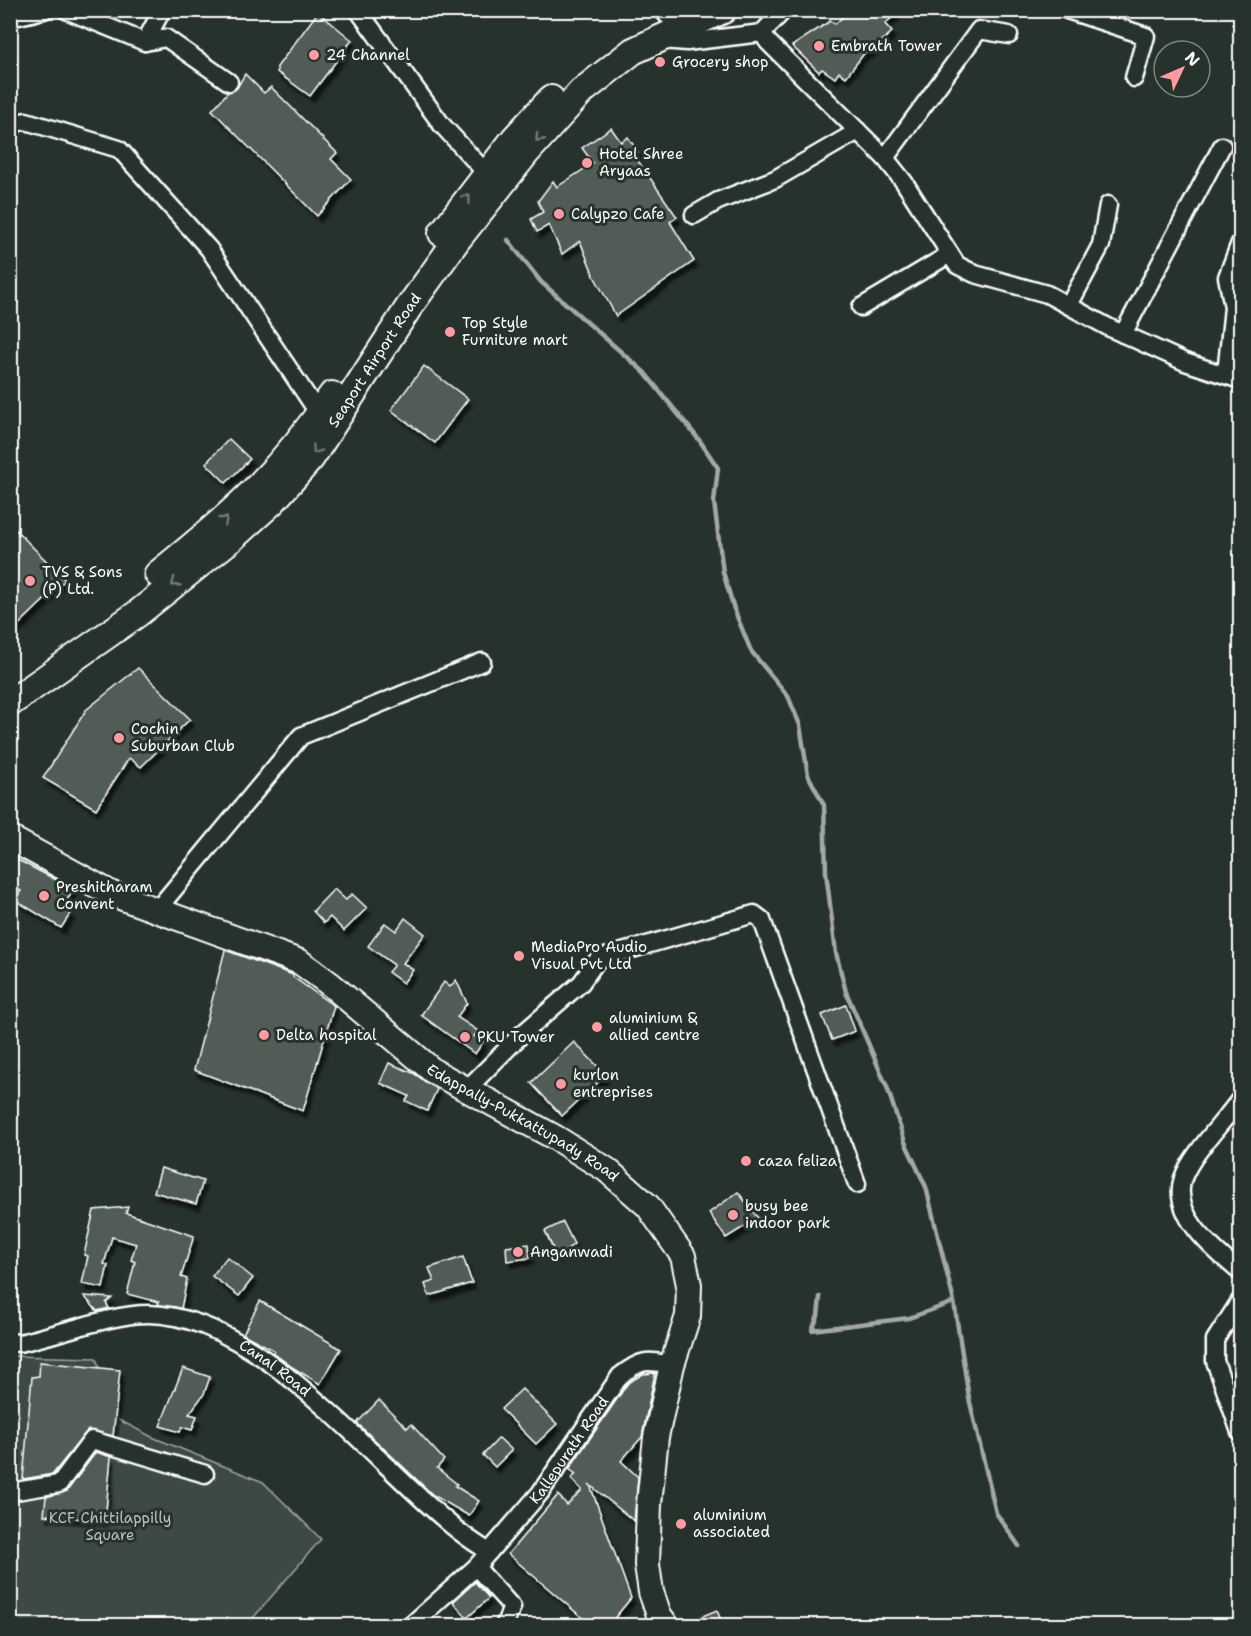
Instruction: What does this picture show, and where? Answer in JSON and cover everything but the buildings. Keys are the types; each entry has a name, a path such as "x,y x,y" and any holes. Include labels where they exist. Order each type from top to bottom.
{"main road":[{"name":"Seaport Airport Road","path":"10,703 137,614 273,501 311,458 416,297 527,152 581,92 633,51 723,10"},
{"name":"Seaport Airport Road","path":"10,683 128,599 220,524 268,479 294,449 403,288 486,173 515,138 570,80 621,38 670,12"},
{"name":"Edappally-Pukkattupady Road","path":"10,838 112,894 300,962 330,984 433,1071 556,1138 607,1170 648,1206 667,1230 683,1256 688,1285 688,1316 672,1365 656,1437 650,1504 647,1565 659,1622"}],"street":[{"path":"10,18 44,10"},
{"path":"66,10 145,42 166,38 229,82"},
{"path":"145,42 162,10"},
{"path":"358,10 442,125 486,173"},
{"path":"658,40 687,42 762,33 784,10"},
{"path":"1067,10 1146,36 1134,78"},
{"path":"885,158 979,30 1008,35"},
{"path":"762,33 804,80 885,158 957,265 975,274 1019,284 1069,305 1123,334 1185,362 1233,377 1233,306 1227,277 1240,243"},
{"path":"10,124 26,121 119,149 209,249 319,414"},
{"path":"694,215 718,201 775,179 858,130"},
{"path":"1123,334 1222,146"},
{"path":"1069,305 1101,245 1108,205"},
{"path":"861,307 950,254"},
{"path":"156,911 301,736 482,662"},
{"path":"467,1089 520,1035 581,983 598,959 754,914 762,920 857,1184"},
{"path":"1240,1099 1196,1157 1183,1179 1182,1191 1184,1208 1192,1225 1240,1272"},
{"path":"1240,1301 1215,1340 1215,1361 1240,1432"},
{"name":"Canal Road","path":"10,1342 19,1343 115,1319 147,1314 187,1319 253,1352 310,1394 455,1529 489,1552"},
{"name":"Kallepurath Road","path":"410,1626 476,1567 540,1493 621,1376 633,1366 646,1360 672,1365"},
{"path":"10,1492 59,1484 92,1440 205,1474"},
{"path":"476,1567 512,1606 504,1626"}],"green space":[{"name":"KCF Chittilappilly Square","path":"11,1356 96,1358 117,1419 152,1437 263,1482 321,1539 247,1625 11,1626"}],"waterway":[{"path":"508,240 541,282 644,372 700,441 718,468 714,502 723,572 734,609 751,651 788,696 800,725 808,775 824,805 826,872 836,953 846,992 887,1087 905,1142 926,1187 954,1302 909,1318 812,1330 818,1316 820,1297"},
{"path":"954,1302 969,1398 996,1513 1019,1546"}],"place":[{"name":"Embrath Tower","path":"819,46"},
{"name":"24 Channel","path":"314,55"},
{"name":"Grocery shop","path":"660,62"},
{"name":"Hotel Shree Aryaas","path":"587,163"},
{"name":"Calypzo Cafe","path":"559,214"},
{"name":"Top Style Furniture mart","path":"450,332"},
{"name":"TVS & Sons (P) Ltd.","path":"30,581"},
{"name":"Cochin Suburban Club","path":"119,738"},
{"name":"Preshitharam Convent","path":"44,896"},
{"name":"MediaPro Audio Visual Pvt Ltd","path":"519,956"},
{"name":"aluminium & allied centre","path":"597,1027"},
{"name":"Delta hospital","path":"264,1035"},
{"name":"PKU Tower","path":"465,1037"},
{"name":"kurlon entreprises","path":"561,1084"},
{"name":"caza feliza","path":"746,1161"},
{"name":"busy bee indoor park","path":"733,1215"},
{"name":"Anganwadi","path":"518,1252"},
{"name":"aluminium associated","path":"681,1524"}]}
